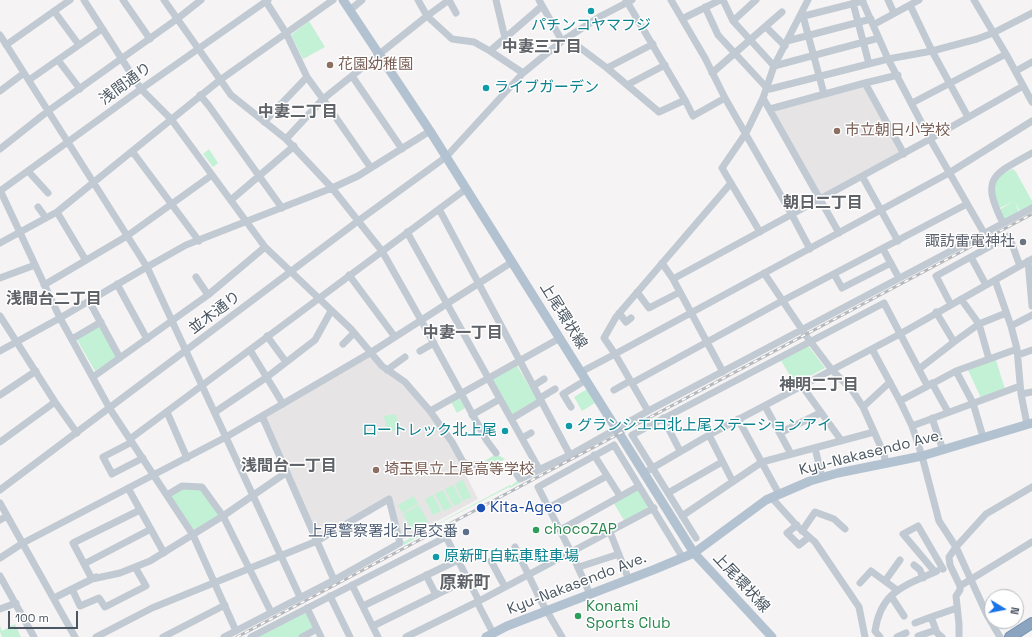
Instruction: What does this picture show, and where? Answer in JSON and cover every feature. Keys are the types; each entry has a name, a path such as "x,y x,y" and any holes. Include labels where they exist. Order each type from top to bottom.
{"highway":[{"path":"1010,637 1032,623"},
{"path":"1019,637 1032,629"}],"main road":[{"name":"上尾環状線","path":"343,0 430,131 560,338 615,429 694,553 772,637"},
{"name":"Kyu-Nakasendo Ave.","path":"490,635 547,610 629,580 694,553 748,512 775,495 822,477 922,456 1030,423"}],"street":[{"path":"6,45 70,0"},
{"path":"123,0 150,39"},
{"path":"164,0 232,95 294,146 332,188 382,251 472,415 487,441 496,453"},
{"path":"0,149 48,111 150,39 201,0"},
{"path":"1,240 20,232 57,212 200,95 333,0"},
{"path":"350,10 362,0"},
{"path":"418,0 427,16 452,39 474,42 524,73"},
{"path":"286,139 324,99 427,16 449,0 456,13"},
{"path":"496,0 505,38"},
{"path":"671,0 705,58 725,98 810,249"},
{"path":"682,19 720,0"},
{"path":"723,0 733,21 752,39 774,66"},
{"path":"733,21 756,0"},
{"path":"760,232 722,168 746,133 763,98 774,66 802,17 808,0"},
{"path":"802,17 863,0 888,58 930,139 984,233"},
{"path":"888,0 894,13"},
{"path":"786,44 809,36 858,23 872,22 919,0"},
{"path":"974,0 1016,71 1032,102"},
{"path":"87,1 102,29 141,89 171,118 265,248 354,333 370,353 387,370 405,382 430,411 452,442 463,462 478,465"},
{"path":"267,1 286,33 307,77 372,168"},
{"name":"浅間通り","path":"0,190 267,1"},
{"path":"629,1 693,116 725,98"},
{"name":"並木通り","path":"0,490 446,157 524,73 564,39 629,1"},
{"path":"490,51 541,3 564,39 607,68 659,112 685,100"},
{"path":"853,4 869,64"},
{"path":"910,5 968,117"},
{"path":"705,7 718,35 766,87 770,89 888,58 932,50 977,39 993,33 1032,13"},
{"path":"54,11 79,45"},
{"path":"712,73 782,12"},
{"path":"802,17 809,36 824,94"},
{"path":"766,27 786,44"},
{"path":"29,80 102,29"},
{"path":"0,35 146,267 282,555 300,597"},
{"path":"774,66 879,38"},
{"path":"607,68 653,44"},
{"path":"912,103 1006,54"},
{"path":"58,60 80,89"},
{"path":"1016,71 1032,62"},
{"path":"628,85 665,65"},
{"path":"0,91 24,73"},
{"path":"770,109 898,75"},
{"path":"352,76 402,149"},
{"path":"264,122 307,77"},
{"path":"865,83 904,154"},
{"path":"673,279 904,154 1023,86"},
{"path":"200,95 282,208"},
{"path":"763,98 839,233"},
{"path":"581,372 949,173 1032,121"},
{"path":"0,351 186,245 332,188 358,176 430,131"},
{"path":"231,200 294,146"},
{"path":"132,150 199,241"},
{"path":"1003,223 991,193 994,178 1000,171 1032,153"},
{"path":"28,171 48,193"},
{"path":"44,285 85,259 127,236 212,175"},
{"path":"862,176 898,241"},
{"path":"648,411 604,338 619,313 731,183"},
{"path":"142,458 112,474 104,457 131,440 267,336 466,189"},
{"path":"0,190 60,318 110,409 193,535 236,631"},
{"path":"614,390 967,204"},
{"path":"38,206 46,218"},
{"path":"514,470 520,479 570,455 648,411 1032,208"},
{"path":"439,209 570,455"},
{"path":"57,212 85,259"},
{"path":"407,232 539,469"},
{"path":"951,305 936,276 1009,236 1020,266"},
{"path":"93,377 208,295 265,248"},
{"path":"883,249 899,278"},
{"path":"971,257 986,285"},
{"path":"643,473 738,419 900,334 936,312 1030,260 1032,306"},
{"path":"0,558 23,543 226,437 370,353 512,262"},
{"path":"662,263 673,279 722,372"},
{"path":"834,274 842,288 891,263"},
{"path":"0,278 35,265"},
{"path":"764,273 811,342 832,370 852,390 863,407 884,454 886,464"},
{"path":"349,275 395,337"},
{"path":"196,277 208,295"},
{"path":"995,280 1011,326 1017,352 1021,394 1030,423"},
{"path":"117,284 147,339"},
{"path":"637,292 649,308 680,292"},
{"path":"961,299 979,324 989,359"},
{"path":"89,301 120,358"},
{"path":"696,538 632,435 884,303 919,369 948,412"},
{"path":"215,412 267,377 315,340 331,311"},
{"path":"936,312 954,342"},
{"path":"619,313 626,322 631,318"},
{"path":"919,369 979,324 1006,313"},
{"path":"0,316 55,402 77,433"},
{"path":"1011,326 1031,317"},
{"path":"72,339 100,322"},
{"path":"343,344 354,333"},
{"path":"267,336 286,362"},
{"path":"430,411 560,338"},
{"path":"420,351 434,344"},
{"path":"872,348 912,426 922,456 939,521 956,547 987,615 1000,637"},
{"path":"250,350 283,404"},
{"path":"900,401 956,371 989,359 1032,350"},
{"path":"387,370 405,357"},
{"path":"0,395 36,371"},
{"path":"956,371 974,403 983,437"},
{"path":"533,386 544,379"},
{"path":"571,407 563,394 586,380"},
{"path":"863,407 890,382"},
{"path":"802,386 820,413 841,440"},
{"path":"912,426 1020,386"},
{"path":"511,419 556,389"},
{"path":"1021,394 1032,392"},
{"path":"472,415 500,399"},
{"path":"0,442 55,402"},
{"path":"765,406 791,454"},
{"path":"166,412 187,458"},
{"path":"780,433 820,413"},
{"path":"262,416 334,580"},
{"path":"663,418 680,451"},
{"path":"932,418 943,450"},
{"path":"738,419 762,462 775,495 800,528 815,542 859,607 865,637"},
{"path":"682,516 762,462 874,432"},
{"path":"522,438 531,433"},
{"path":"709,435 733,482"},
{"path":"590,594 579,567 538,487 614,445 654,508 683,558"},
{"path":"815,448 822,477"},
{"path":"594,455 620,496"},
{"path":"668,493 722,462"},
{"path":"54,598 107,573 135,567 150,561 223,516 287,472"},
{"path":"548,508 607,476"},
{"path":"167,495 182,486 202,488 223,516 271,612"},
{"path":"560,530 639,486"},
{"path":"959,637 956,596 960,590 960,586 950,565 949,557 956,547 986,514 1032,487"},
{"path":"128,488 164,552"},
{"path":"96,637 152,608 317,541 389,499 400,542 334,580 224,637"},
{"path":"0,503 74,635 65,637"},
{"path":"406,637 505,587 654,508"},
{"path":"92,579 73,543 140,510"},
{"path":"809,537 799,545 787,532 800,528 815,512 834,519 845,528"},
{"path":"0,520 7,516"},
{"path":"934,572 903,534 918,526 943,569"},
{"path":"84,564 151,529"},
{"path":"610,532 629,580"},
{"path":"251,637 446,537 478,601 490,635"},
{"path":"960,586 1032,542"},
{"path":"515,547 528,575 562,637"},
{"path":"579,567 619,554"},
{"path":"362,606 458,560"},
{"path":"885,581 900,560"},
{"path":"491,561 505,587"},
{"path":"914,565 920,570 923,578"},
{"path":"880,637 875,631 877,617 884,603 897,590 950,565"},
{"path":"72,589 80,606 99,598 105,607 146,586 135,567"},
{"path":"860,583 871,571 897,590"},
{"path":"426,575 436,595"},
{"path":"0,576 34,637"},
{"path":"373,626 468,579"},
{"path":"352,585 378,637"},
{"path":"330,596 350,637"},
{"path":"891,596 904,616"},
{"path":"0,609 16,603"},
{"path":"163,637 225,605"},
{"path":"307,608 321,637"},
{"path":"915,623 957,608"},
{"path":"931,617 937,633 942,637"},
{"path":"302,637 317,629"},
{"path":"918,636 936,630"},
{"path":"897,637 906,633"}],"shaded area":[{"name":"市立朝日小学校","path":"864,86 901,152 821,195 773,111"},
{"name":"埼玉県立上尾高等学校","path":"369,356 413,393 449,442 478,499 404,539 402,537 390,495 319,537 317,536 266,419"}],"green space":[{"path":"309,21 325,47 303,59 291,35"},
{"path":"209,149 218,163 213,167 203,154"},
{"path":"1013,169 1032,201 1032,205 1020,211 1015,202 1019,212 1005,219 999,210 1014,201 998,209 995,196 995,186 1001,175"},
{"path":"99,324 117,357 95,371 76,338"},
{"path":"807,344 825,368 795,384 780,359"},
{"path":"995,357 1005,389 981,398 967,368"},
{"path":"516,364 538,401 512,415 492,378"},
{"path":"587,389 595,403 582,411 574,397"},
{"path":"459,397 465,408 457,413 451,402"},
{"path":"396,414 399,430 387,432 384,416"},
{"path":"494,455 498,455 505,459 487,469 484,468 485,461"},
{"path":"463,480 471,497 463,501 455,484"},
{"path":"518,480 520,483 510,488 509,487 432,527 430,530 404,545 403,542 510,485 511,486"},
{"path":"453,485 462,502 454,506 445,489"},
{"path":"182,487 202,489 220,514 196,530 193,529 171,496"},
{"path":"638,489 650,506 625,522 613,502"},
{"path":"443,490 452,507 444,511 435,494"},
{"path":"433,495 441,511 433,515 425,499"},
{"path":"414,496 418,504 402,513 398,505"},
{"path":"419,505 428,522 412,531 403,514"},
{"path":"307,612 314,628 298,637 258,636"},
{"path":"15,624 21,637 2,637 0,626 2,631"}],"railway":[{"path":"237,637 1032,214"}],"place":[{"name":"パチンコヤマフジ","path":"591,11"},
{"name":"花園幼稚園","path":"330,65"},
{"name":"ライブガーデン","path":"486,88"},
{"name":"市立朝日小学校","path":"837,131"},
{"name":"諏訪雷電神社","path":"1023,242"},
{"name":"グランシエロ北上尾ステーションアイ","path":"569,426"},
{"name":"ロートレック北上尾","path":"505,431"},
{"name":"埼玉県立上尾高等学校","path":"376,470"},
{"name":"Kita-Ageo","path":"481,508"},
{"name":"chocoZAP","path":"536,530"},
{"name":"上尾警察署北上尾交番","path":"466,532"},
{"name":"原新町自転車駐車場","path":"436,557"},
{"name":"Konami Sports Club","path":"578,616"}],"district":[{"name":"中妻三丁目","path":"542,48"},
{"name":"中妻二丁目","path":"298,113"},
{"name":"朝日二丁目","path":"823,204"},
{"name":"浅間台二丁目","path":"54,300"},
{"name":"中妻一丁目","path":"463,334"},
{"name":"神明二丁目","path":"819,386"},
{"name":"浅間台一丁目","path":"289,467"},
{"name":"原新町","path":"465,583"}]}
